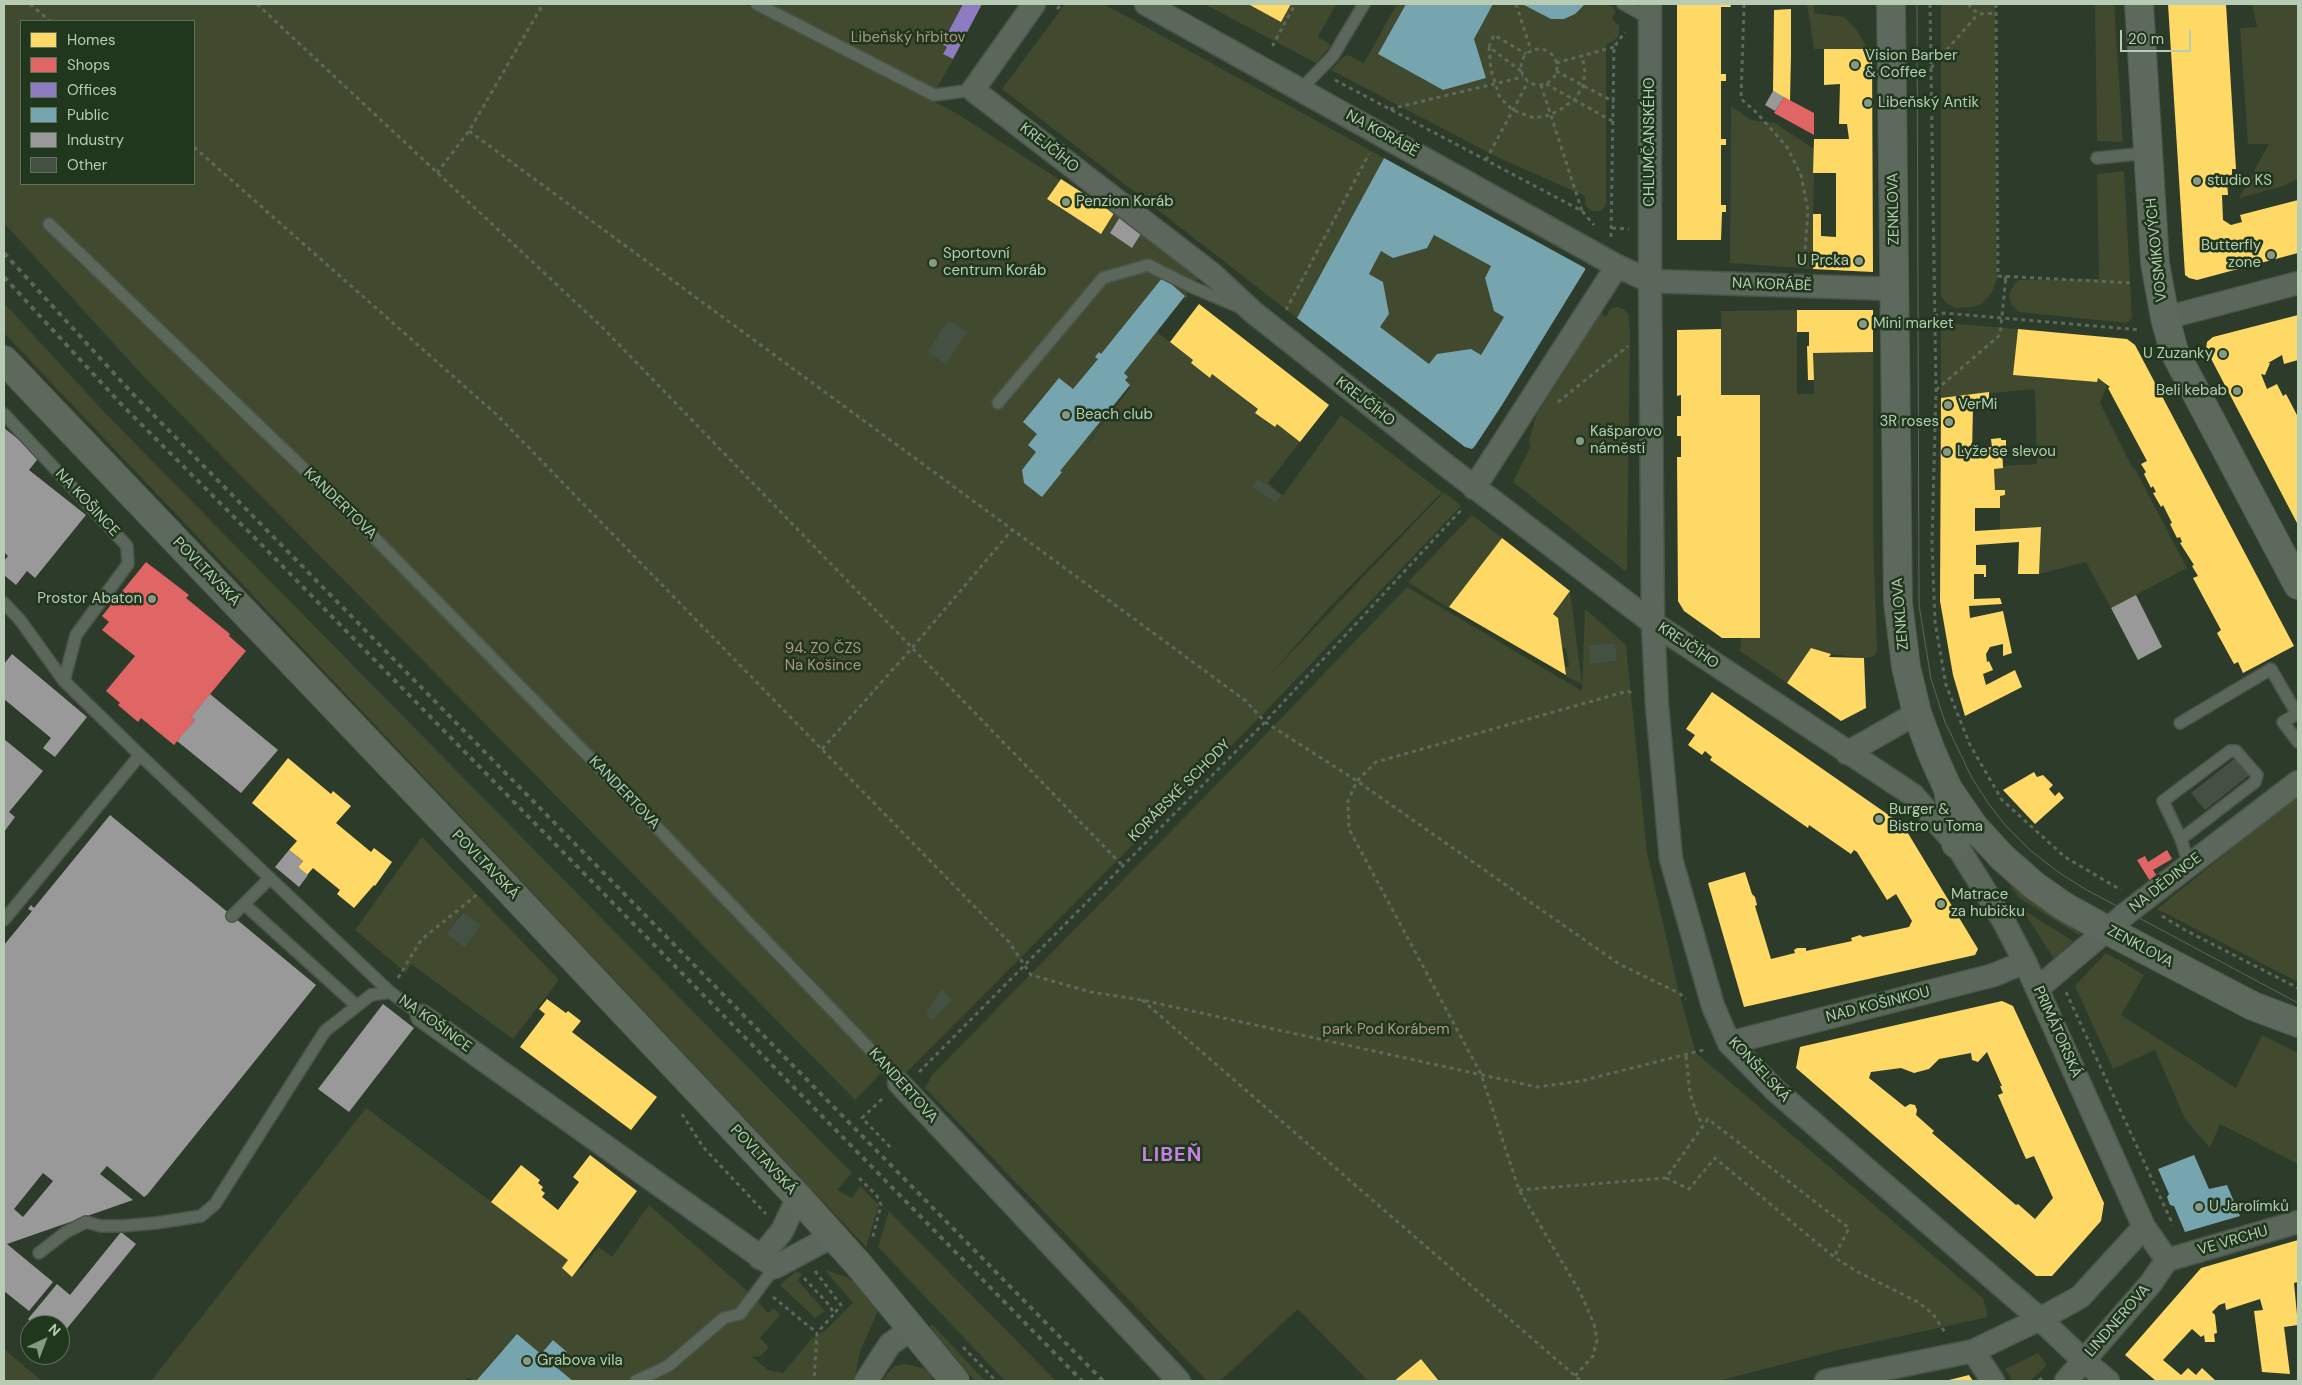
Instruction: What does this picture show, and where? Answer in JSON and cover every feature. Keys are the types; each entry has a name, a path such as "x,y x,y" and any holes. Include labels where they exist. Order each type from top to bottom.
{"main road":[{"name":"ZENKLOVA","path":"1891,4 1898,602 1906,667 1917,713 1931,751 1948,789 1975,828 2003,858 2035,886 2107,930 2253,1006 2298,1023"},
{"name":"VOSMÍKOVÝCH","path":"2139,4 2155,263 2153,324 2174,351 2298,585"},
{"name":"POVLTAVSKÁ","path":"4,360 798,1198 859,1265 955,1381"},
{"path":"1948,789 1956,844"}],"street":[{"path":"973,90 1034,4"},
{"name":"NA KORÁBĚ","path":"1146,4 1618,266"},
{"name":"CHLUMČANSKÉHO","path":"1650,11 1650,281"},
{"name":"KREJČÍHO","path":"973,90 1212,274 1253,312 1470,495 1653,623 1913,795 1956,844"},
{"path":"1470,495 1618,266 1650,281 1653,623"},
{"name":"NA KORÁBĚ","path":"1650,281 1894,289"},
{"path":"2153,324 2298,282"},
{"name":"KONŠELSKÁ","path":"1653,623 1657,706 1671,859 1713,1006 1729,1043 1776,1091 2040,1319 2108,1381"},
{"path":"1848,753 1917,713"},
{"name":"NA DĚDINCE","path":"2037,989 2141,902 2298,782"},
{"name":"PRIMÁTORSKÁ","path":"1956,844 2003,920 2025,962 2144,1227 2167,1260"},
{"name":"NAD KOŠINKOU","path":"1729,1043 1994,976 2025,962"},
{"name":"NA KOŠINCE","path":"422,1016 768,1262"},
{"name":"KANDERTOVA","path":"892,1090 1179,1381"},
{"path":"768,1262 798,1198"},
{"name":"VE VRCHU","path":"2167,1260 2298,1222"},
{"path":"1826,1381 1973,1351 2040,1319 2080,1296 2144,1227"},
{"path":"768,1262 833,1236"},
{"name":"LINDNEROVA","path":"2066,1381 2151,1283 2167,1260"},
{"path":"866,1381 890,1344 912,1329"},
{"path":"1973,1351 1993,1381"}],"lane":[{"path":"757,4 934,95 973,90"},
{"path":"1301,89 1333,56 1364,4"},
{"path":"1624,4 1650,11"},
{"path":"2097,158 2148,153"},
{"name":"KANDERTOVA","path":"49,224 356,519 599,767 886,1067 892,1090"},
{"path":"998,403 1103,278 1148,265 1192,287 1253,312"},
{"name":"NA KOŠINCE","path":"4,414 127,546 128,564 76,635 64,681"},
{"name":"NA KOŠINCE","path":"4,605 20,620 64,681 390,992 422,1016"},
{"path":"2180,723 2271,670 2297,714 2283,722 2298,742"},
{"path":"2181,839 2255,782 2257,775 2236,750 2230,751 2163,801 2181,839 2190,865"},
{"path":"4,920 140,754"},
{"path":"232,916 270,878"},
{"path":"244,904 357,1006"},
{"path":"40,1253 66,1232 86,1222 102,1226 122,1226 201,1216 215,1204 325,1031 371,995 390,992"},
{"path":"636,1381 668,1366 724,1318 740,1314 761,1287 768,1262"}],"path":[{"path":"30,4 49,20"},
{"path":"257,4 602,327 1122,865"},
{"path":"437,173 469,131 543,4"},
{"path":"1280,50 1272,45 1295,4"},
{"path":"1516,4 1531,50"},
{"path":"1556,63 1614,47 1625,35 1624,4"},
{"path":"1744,4 1741,99 1755,110 1787,147 1801,175 1808,211 1803,286"},
{"path":"1930,4 1936,391 1932,543 1935,622 1946,685 1970,745 2002,800 2066,857 2185,930 2298,988"},
{"path":"1968,4 1978,14"},
{"path":"1996,4 1998,276 2005,278 2136,284"},
{"path":"1931,68 1978,14 1996,13"},
{"path":"1526,54 1494,36 1489,47 1494,83 1500,98 1513,110 1534,118 1550,115 1575,99 1583,86 1585,72 1582,56"},
{"path":"1489,47 1521,71"},
{"path":"1606,236 1611,239 1614,47"},
{"path":"1542,49 1547,51 1552,54 1556,63 1556,72 1552,80 1546,84 1540,86 1523,78 1520,64 1531,50 1542,49"},
{"path":"1318,71 1582,211 1595,226"},
{"path":"1556,72 1614,102"},
{"path":"1390,109 1494,83 1523,78"},
{"path":"1486,160 1528,82"},
{"path":"1546,84 1614,122"},
{"path":"1540,86 1582,211"},
{"path":"469,131 1246,701 1265,722 1357,781 1619,964 1679,993 1693,1004"},
{"path":"195,148 497,415 1009,942 1031,975 1091,992 1142,1000 1537,1087 1581,1081 1686,1056 1729,1043"},
{"path":"1284,315 1367,158"},
{"path":"1612,228 1636,229"},
{"path":"1936,391 2000,335 2005,278"},
{"path":"1934,316 1944,313 2001,319 2153,324"},
{"path":"1553,407 1633,342 1633,351"},
{"name":"KORÁBSKÉ SCHODY","path":"891,1148 862,1118 892,1090 915,1075 1026,966 1122,865 1265,722 1460,513 1470,495"},
{"path":"822,749 912,648 1012,530"},
{"path":"1575,1376 1593,1356 1597,1340 1594,1324 1580,1292 1519,1190 1481,1074 1349,829 1348,801 1357,781 1376,762 1628,692 1637,696"},
{"path":"390,992 422,940 484,890"},
{"path":"1142,1000 1581,1381"},
{"path":"1686,1056 1690,1093 1697,1115 1704,1125"},
{"path":"1666,1178 1708,1120 1849,1228 1834,1257"},
{"path":"1519,1190 1666,1178 1689,1189 1715,1158 1834,1257 1856,1271 1918,1302 1933,1314 1943,1326"},
{"path":"859,1265 869,1250 881,1205 877,1196 860,1178"},
{"path":"813,1268 841,1306 817,1332 814,1381"},
{"path":"804,1278 830,1306 834,1314"},
{"path":"761,1287 817,1332"}],"green space":[{"name":"94. ZO ČZS Na Košince","path":"4,4 745,4 956,113 1197,268 1199,277 1186,294 1188,296 1186,299 1184,297 1157,332 1193,360 1191,363 1210,378 1213,374 1258,409 1256,413 1274,427 1277,424 1300,442 1268,483 1281,493 1259,479 1252,487 1276,503 1341,415 1442,492 1327,610 1268,677 1444,492 1461,506 1265,712 904,1075 892,1062 855,1100 145,378 4,223","holes":["1129,386 1130,388 1078,456"]},
{"name":"Libeňský hřbitov","path":"770,4 963,4 942,44 947,47 943,54 953,59 984,4 936,90"},
{"path":"1065,4 1104,4 1384,158 1297,318 1002,89"},
{"path":"1204,4 1248,4 1281,21 1291,4 1336,4 1318,37 1330,44 1330,47 1316,63"},
{"path":"1397,4 1406,4 1378,54 1443,90 1486,78 1474,39 1493,4 1522,4 1551,19 1564,19 1586,4 1606,4 1613,7 1615,12 1612,19 1619,25 1619,36 1606,45 1606,204 1604,208 1600,211 1591,211 1585,205 1585,196 1497,157 1331,70 1344,56 1348,55 1364,63"},
{"path":"1807,4 1814,4 1814,13 1844,17 1856,29 1868,49 1814,49"},
{"path":"1941,4 1995,4 1997,280 1992,292 1982,304 1973,307 1956,308 1946,303 1941,295"},
{"path":"2095,4 2114,4 2123,142 2097,141"},
{"path":"2252,4 2298,4 2298,179 2280,187 2239,198 2269,144 2248,144 2240,28 2257,27"},
{"path":"1731,106 1751,120 1775,123 1814,149 1813,269 1730,263"},
{"path":"2124,171 2132,318 2126,323 2019,312 2012,305 2009,298 2011,289 2018,280 2099,279 2097,174"},
{"path":"1434,235 1491,266 1485,278 1494,310 1504,317 1481,355 1429,364 1380,327 1389,314 1383,282 1369,274 1381,251"},
{"path":"4,303 107,415 852,1173 837,1190 852,1198 860,1186 879,1205 866,1247 4,333"},
{"path":"1617,307 1623,309 1629,315 1630,339 1627,568 1625,571 1513,482 1530,448 1529,441 1536,416 1601,313 1606,317 1610,309"},
{"path":"1797,310 1797,394 1814,394 1813,353 1873,352 1873,528 1877,651 1873,657 1864,658 1831,654 1812,648 1787,683 1740,651 1741,638 1760,638 1760,396 1721,395 1721,311"},
{"path":"1948,323 2018,329 2014,375 2097,382 2098,379 2105,383 2107,386 2100,403 2133,469 2135,469 2187,568 2111,608 2086,562 2039,574 2041,528 2000,530 2000,496 2005,495 2005,490 1995,490 1994,469 2002,466 2037,464 2035,389 1941,398 1941,330"},
{"path":"1472,515 1502,538 1449,608 1408,582"},
{"name":"park Pod Korábem","path":"1407,587 1582,691 1585,609 1626,645 1647,853 1679,993 1696,1053 1983,1298 1988,1317 1834,1351 1718,1381 1441,1381 1421,1359 1393,1381 1368,1381 1298,1309 1220,1381 1206,1380 925,1088 932,1075 1269,731","holes":["1615,643 1616,661 1591,664 1589,645"]},
{"path":"1570,591 1582,684 1566,676 1565,667 1569,666 1566,648 1562,648 1558,618 1553,614"},
{"path":"2298,799 2298,982 2157,909 2291,801"},
{"path":"422,837 559,980 513,1039 411,964 406,973 355,930","holes":["462,912 481,925 465,948 446,934"]},
{"path":"1994,862 2082,932 2079,935 2019,898"},
{"path":"2022,909 2073,941 2054,959"},
{"path":"2106,953 2144,975 2121,1015 2236,1088 2262,1035 2298,1053 2298,1164 2220,1124 2210,1148 2185,1119 2155,1050 2113,1069 2075,986"},
{"path":"366,1108 581,1269 599,1247 612,1257 649,1205 754,1297 768,1313 774,1308 780,1315 760,1338 769,1347 761,1356 752,1357 768,1370 783,1373 811,1339 827,1329 853,1303 825,1270 847,1277 862,1289 879,1308 860,1352 854,1381 573,1381 556,1367 567,1352 553,1340 541,1354 503,1349 476,1381 468,1378 465,1381 151,1381"},
{"path":"889,1211 1056,1381 1005,1381 878,1247"},
{"path":"795,1272 802,1273 798,1281 825,1311 815,1318 780,1285"},
{"path":"932,1324 985,1381 975,1381 930,1328"},
{"path":"4,1349 20,1362 20,1365 23,1365 42,1381 4,1381"},
{"path":"2038,1353 2047,1365 2030,1381 2013,1381 2005,1369"},
{"path":"906,1364 926,1369 934,1381 882,1381 894,1366"}],"building: Homes":[{"path":"1248,4 1291,4 1281,22"},
{"path":"1677,4 1730,4 1731,7 1721,7 1721,74 1726,74 1726,81 1721,81 1721,139 1726,139 1726,145 1721,145 1721,205 1726,205 1726,212 1722,212 1721,240 1677,240"},
{"path":"2168,4 2226,4 2236,169 2232,169 2232,181 2227,181 2228,195 2222,195 2223,220 2231,225 2242,222 2240,215 2298,200 2298,253 2197,280 2185,275"},
{"path":"1791,9 1790,101 1773,91 1774,10"},
{"path":"1824,49 1872,49 1873,272 1813,269 1813,214 1821,214 1821,236 1836,237 1836,173 1813,173 1814,139 1849,139 1847,124 1839,124 1840,84 1824,85"},
{"path":"1061,179 1114,213 1101,234 1047,199"},
{"path":"1199,304 1329,405 1300,442 1277,424 1275,427 1255,413 1258,409 1212,374 1210,378 1191,363 1193,360 1170,342"},
{"path":"1797,310 1873,310 1873,352 1813,353 1814,380 1808,380 1807,346 1809,346 1809,332 1797,332"},
{"path":"2298,315 2298,360 2284,364 2282,355 2268,363 2270,363 2265,375 2261,374 2267,389 2277,384 2283,396 2286,394 2298,417 2298,525 2206,349 2207,342 2213,337"},
{"path":"1721,329 1721,395 1760,395 1760,638 1722,638 1684,611 1678,601 1677,457 1681,457 1681,436 1677,436 1677,416 1681,416 1681,395 1677,396 1677,330"},
{"path":"2018,329 2127,339 2135,345 2294,646 2243,673 2238,662 2234,664 2217,633 2221,630 2193,578 2198,576 2192,566 2194,565 2180,543 2182,542 2180,537 2177,538 2163,505 2161,507 2153,493 2156,492 2153,486 2151,488 2144,474 2146,472 2141,464 2147,461 2108,388 2110,387 2098,378 2097,382 2013,375"},
{"path":"1989,392 1989,405 1973,407 1972,452 1986,451 1986,448 1992,447 1991,439 2001,438 2001,440 2006,440 2006,447 2002,447 2003,468 1994,469 1995,490 2005,490 2005,495 2000,496 2000,508 1975,508 1975,531 2041,527 2039,574 2018,574 2019,542 1976,545 1976,565 1986,565 1986,577 1984,577 1984,574 1974,574 1974,599 2000,598 2002,604 1969,606 1970,618 2003,611 2012,653 2003,656 2003,644 1990,647 1986,654 1987,662 1989,661 1993,670 1983,674 1986,685 2015,670 2022,687 1965,716 1953,675 1940,601 1941,398"},
{"path":"1502,538 1570,591 1553,614 1558,618 1566,675 1449,607"},
{"path":"1811,648 1831,654 1829,657 1864,658 1866,708 1841,721 1787,683"},
{"path":"1712,692 1903,825 1978,949 1975,955 1744,1007 1708,883 1745,872 1752,894 1755,897 1757,905 1755,906 1771,959 1795,953 1794,950 1797,948 1806,948 1806,951 1852,941 1851,938 1860,935 1863,937 1909,927 1912,921 1896,894 1887,900 1857,852 1854,850 1851,854 1809,825 1808,828 1710,760 1712,757 1705,751 1702,755 1688,745 1695,735 1686,729"},
{"path":"288,758 331,794 333,791 351,806 336,823 371,852 374,848 392,862 375,886 354,908 337,894 340,890 313,868 307,875 298,867 303,861 289,850 297,841 252,803"},
{"path":"2034,772 2037,777 2043,775 2053,785 2049,789 2055,796 2059,792 2064,798 2035,824 2003,790"},
{"path":"547,999 581,1021 572,1032 657,1097 631,1130 520,1047 545,1014 539,1009"},
{"path":"2002,1001 2013,1006 2104,1203 2101,1221 2052,1276 2036,1276 1796,1068 1800,1047","holes":["1987,1052 2002,1086 2000,1086 2003,1093 1998,1095 2026,1159 2034,1156 2053,1198 2035,1219 1932,1133 1934,1131 1916,1115 1915,1105 1910,1104 1905,1107 1869,1078 1871,1072 1901,1068 1914,1073 1929,1069 1939,1059 1971,1053 1972,1060 1978,1062"]},
{"path":"590,1155 637,1191 572,1277 562,1268 568,1260 491,1202 521,1165 540,1180 538,1183 543,1187 541,1190 545,1193 542,1197 558,1210 579,1182 573,1177"},
{"path":"2298,1240 2298,1282 2294,1283 2298,1325 2284,1327 2290,1374 2262,1372 2254,1311 2263,1310 2260,1299 2226,1310 2225,1303 2219,1305 2212,1312 2215,1315 2217,1333 2214,1334 2215,1342 2205,1342 2204,1335 2201,1337 2192,1329 2163,1360 2181,1375 2188,1368 2196,1375 2202,1368 2216,1381 2156,1381 2125,1355 2201,1268"},
{"path":"1421,1359 1439,1381 1394,1381"},
{"path":"1969,1375 1973,1381 1945,1381"}],"building: Shops":[{"path":"1784,97 1814,113 1814,135 1774,113"},
{"path":"146,562 189,595 186,598 230,634 229,636 246,651 191,717 195,720 174,745 141,718 138,722 118,705 120,703 106,691 135,656 102,630 109,622 102,616"},
{"path":"2167,850 2172,859 2153,870 2157,876 2150,881 2137,860 2145,856 2148,862"}],"building: Offices":[{"path":"963,4 982,4 953,59 943,54 947,47 942,44"}],"building: Public":[{"path":"1406,4 1493,4 1474,39 1486,78 1443,90 1378,54"},
{"path":"1522,4 1585,4 1575,14 1564,19 1551,19"},
{"path":"1384,158 1585,268 1502,405 1472,449 1465,447 1297,318","holes":["1434,235 1491,266 1485,278 1494,311 1504,317 1481,355 1471,349 1437,354 1429,364 1380,327 1389,314 1383,282 1369,274 1381,251 1393,258 1427,248"]},
{"path":"1163,277 1185,296 1124,373 1128,377 1125,380 1130,385 1060,471 1062,472 1042,497 1024,483 1022,470 1036,452 1028,445 1037,434 1023,422 1059,378 1073,389 1098,359 1095,357 1099,352 1101,354"},
{"path":"2194,1155 2209,1189 2227,1185 2240,1216 2185,1232 2174,1206 2170,1205 2167,1197 2169,1194 2158,1169"},
{"name":"Grabova vila","path":"517,1334 541,1354 553,1340 567,1352 556,1367 573,1381 476,1381"}],"building: Industry":[{"path":"1773,91 1784,97 1775,111 1765,105"},
{"path":"1120,217 1142,232 1132,248 1110,233"},
{"path":"4,428 40,456 29,470 86,515 35,578 27,571 16,585 4,575 4,561 8,556 4,552"},
{"path":"2136,595 2162,647 2138,660 2111,608"},
{"path":"12,654 87,717 55,757 43,748 51,738 4,699 4,664"},
{"path":"210,694 278,750 241,793 177,741 195,720 191,717"},
{"path":"4,739 43,771 9,812 15,817 4,832"},
{"path":"110,815 316,985 147,1195 144,1197 107,1166 100,1174 133,1200 7,1244 53,1282 29,1311 4,1291 4,945 32,911 28,909 31,905 34,908","holes":["43,1173 53,1181 23,1217 14,1209"]},
{"path":"289,850 303,861 298,867 308,875 299,887 275,867"},
{"path":"383,1004 414,1028 349,1112 318,1089"},
{"path":"121,1232 136,1244 70,1325 70,1315 31,1315 57,1284 70,1295"}],"building: Other":[{"path":"948,320 967,332 946,364 928,352"},
{"path":"1258,478 1282,495 1276,503 1252,487"},
{"path":"1615,643 1617,661 1590,664 1589,645"},
{"path":"2243,752 2257,769 2205,810 2191,793"},
{"path":"463,912 481,925 465,948 446,934"},
{"path":"942,989 952,1000 932,1020 926,1014"}],"tram line":[{"path":"1904,4 1908,606 1920,682 1932,724 1960,782 1976,807 1997,834 2049,881 2079,900 2298,1015"},
{"path":"1917,4 1919,605 1931,679 1945,722 1972,778 1988,803 2006,826 2030,850 2058,872 2085,889 2298,1003"}],"railway":[{"path":"4,253 131,392 1103,1381"},
{"path":"4,277 121,404 253,536 1082,1381"}],"place":[{"name":"Vision Barber & Coffee","path":"1855,65"},
{"name":"Libeňský Antik","path":"1868,103"},
{"name":"studio KS","path":"2197,181"},
{"name":"Penzion Koráb","path":"1066,202"},
{"name":"Butterfly zone","path":"2271,255"},
{"name":"U Prcka","path":"1859,261"},
{"name":"Sportovní centrum Koráb","path":"933,263"},
{"name":"Mini market","path":"1863,324"},
{"name":"U Zuzanky","path":"2223,354"},
{"name":"Beli kebab","path":"2237,391"},
{"name":"VerMi","path":"1948,405"},
{"name":"Beach club","path":"1066,415"},
{"name":"3R roses","path":"1949,422"},
{"name":"Kašparovo náměstí","path":"1580,441"},
{"name":"Lyže se slevou","path":"1947,452"},
{"name":"Prostor Abaton","path":"152,599"},
{"name":"Burger & Bistro u Toma","path":"1879,819"},
{"name":"Matrace za hubičku","path":"1941,904"},
{"name":"U Jarolímků","path":"2199,1207"},
{"name":"Grabova vila","path":"527,1361"}],"district":[{"name":"LIBEŇ","path":"1172,1156"}]}
